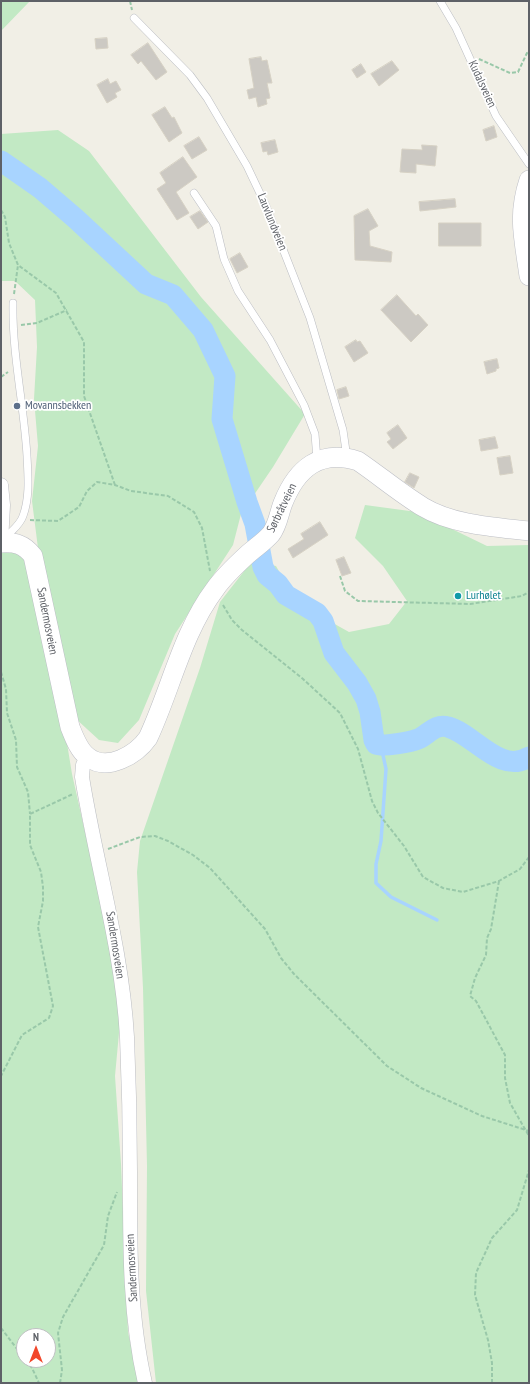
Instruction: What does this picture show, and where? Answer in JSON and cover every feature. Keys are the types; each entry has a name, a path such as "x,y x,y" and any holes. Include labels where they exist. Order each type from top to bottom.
{"street":[{"path":"529,180 524,195 521,220 529,276"},
{"path":"317,460 347,458 358,461 424,508 442,516 458,520 529,531"},
{"name":"Sørbråtveien","path":"88,758 99,761 116,761 130,755 142,746 156,720 195,621 224,576 266,539 275,527 292,484 304,468 317,460"},
{"path":"1,485 3,505 1,543"},
{"name":"Sandermosveien","path":"1,543 18,544 29,550 33,556 67,719 77,743 88,758 82,770 84,791 118,951 127,1036 132,1273 135,1323 145,1383"}],"lane":[{"name":"Kudalsveien","path":"440,1 450,16 496,116 529,164"},
{"name":"Lauvlundveien","path":"134,18 144,31 182,65 197,84 216,113 250,172 310,318 343,430 347,458"},
{"path":"194,193 216,226 224,259 238,291 274,346 304,405 315,434 317,460"},
{"path":"1,543 21,520 28,490 28,474 13,326 13,303"}],"path":[{"path":"469,56 491,63 510,73 518,72 527,52 529,52"},
{"path":"1,210 5,217 9,243 18,265 13,303"},
{"path":"18,265 56,293 84,342 84,396 115,485"},
{"path":"13,326 38,323 67,310"},
{"path":"21,520 58,521 79,507 87,491 97,482 115,485 131,491 168,496 194,512 202,528 214,590 232,620 242,630 308,683 340,713 358,749 372,801 378,813 404,846 423,877 443,888 463,892 499,881 520,869 529,857"},
{"path":"340,576 345,591 358,601 470,604 522,596 529,592"},
{"path":"1,672 6,690 7,713 16,740 16,767 28,792 30,845 41,872 44,887 44,901 38,927 53,1006 49,1018 22,1035 1,1076 1,1083"},
{"path":"30,814 70,795 84,791"},
{"path":"97,851 140,837 155,836 168,840 193,855 210,868 265,929 281,958 294,974 387,1066 421,1088 482,1116 525,1131 529,1131"},
{"path":"499,881 491,929 487,938 486,955 475,978 470,996 476,1001 505,1055 505,1078 510,1103 529,1136"},
{"path":"492,1383 492,1363 488,1340 475,1295 476,1273 492,1238 500,1226 517,1210 529,1170"},
{"path":"60,1383 62,1370 58,1332 63,1317 104,1245 108,1216 118,1190"},
{"path":"1,1328 16,1348"},
{"path":"32,1368 39,1383"}],"green space":[{"path":"1,1 30,1 1,31"},
{"path":"58,130 89,151 201,297 305,414 273,467 241,514 233,545 175,634 139,720 118,743 99,740 75,718 39,556 32,501 38,446 34,399 37,347 35,300 15,281 1,281 1,134"},
{"path":"365,505 417,512 487,546 529,545 529,1383 156,1383 146,1291 147,1166 143,988 137,872 140,841 200,668 220,602 252,561 276,566 297,603 349,632 389,624 407,601 383,566 355,538"},
{"path":"1,552 20,553 29,564 65,731 72,774 99,894 113,969 120,1022 115,1076 121,1164 128,1332 139,1383 1,1383"}],"building":[{"path":"107,38 108,48 96,49 95,39"},
{"path":"148,43 167,72 156,80 141,61 138,64 131,55"},
{"path":"261,57 262,61 267,60 272,83 267,83 270,98 266,99 267,104 258,107 256,97 249,99 247,90 254,88 249,59"},
{"path":"392,61 399,70 379,86 371,74"},
{"path":"361,64 366,72 357,78 352,70"},
{"path":"108,79 110,84 116,81 121,90 115,93 117,97 107,103 97,85"},
{"path":"165,107 172,118 174,117 182,133 169,142 152,115"},
{"path":"494,126 497,137 486,141 483,130"},
{"path":"199,137 207,150 192,159 184,146"},
{"path":"275,140 278,152 268,155 267,151 263,152 261,143"},
{"path":"422,145 437,146 435,166 416,164 416,173 400,172 402,149 422,150"},
{"path":"183,157 197,177 176,192 189,213 177,220 157,189 166,183 160,173"},
{"path":"455,199 456,207 420,211 419,202"},
{"path":"368,209 378,226 369,231 370,246 392,252 391,262 355,260 354,216"},
{"path":"200,211 208,222 198,229 190,217"},
{"path":"439,223 481,223 481,246 439,246"},
{"path":"240,253 248,267 237,273 230,259"},
{"path":"397,295 416,316 418,314 428,325 411,342 381,310"},
{"path":"356,340 357,342 360,341 368,353 354,362 345,347"},
{"path":"497,359 499,368 496,369 496,371 487,374 484,362"},
{"path":"346,387 349,396 339,399 337,390"},
{"path":"398,425 407,438 393,449 387,442 391,439 387,433"},
{"path":"495,437 498,448 481,451 479,440"},
{"path":"510,456 513,473 500,475 497,458"},
{"path":"410,473 419,477 414,488 405,482"},
{"path":"320,522 328,535 293,558 288,549 304,539 301,534"},
{"path":"344,557 351,573 342,576 336,560"}],"waterway":[{"name":"Movannsbekken","path":"1,161 40,188 75,218 146,284 173,295 203,330 225,376 222,419 255,524 263,567 267,575 278,584 286,595 317,613 323,621 334,653 357,683 366,699 376,744 391,745 403,743 422,737 435,728 443,726 458,731 487,751 508,761 518,761 529,757"},
{"path":"381,746 386,769 381,841 376,864 376,883 391,897 437,920"}],"place":[{"name":"Movannsbekken","path":"17,406"},
{"name":"Lurhølet","path":"458,596"}]}
